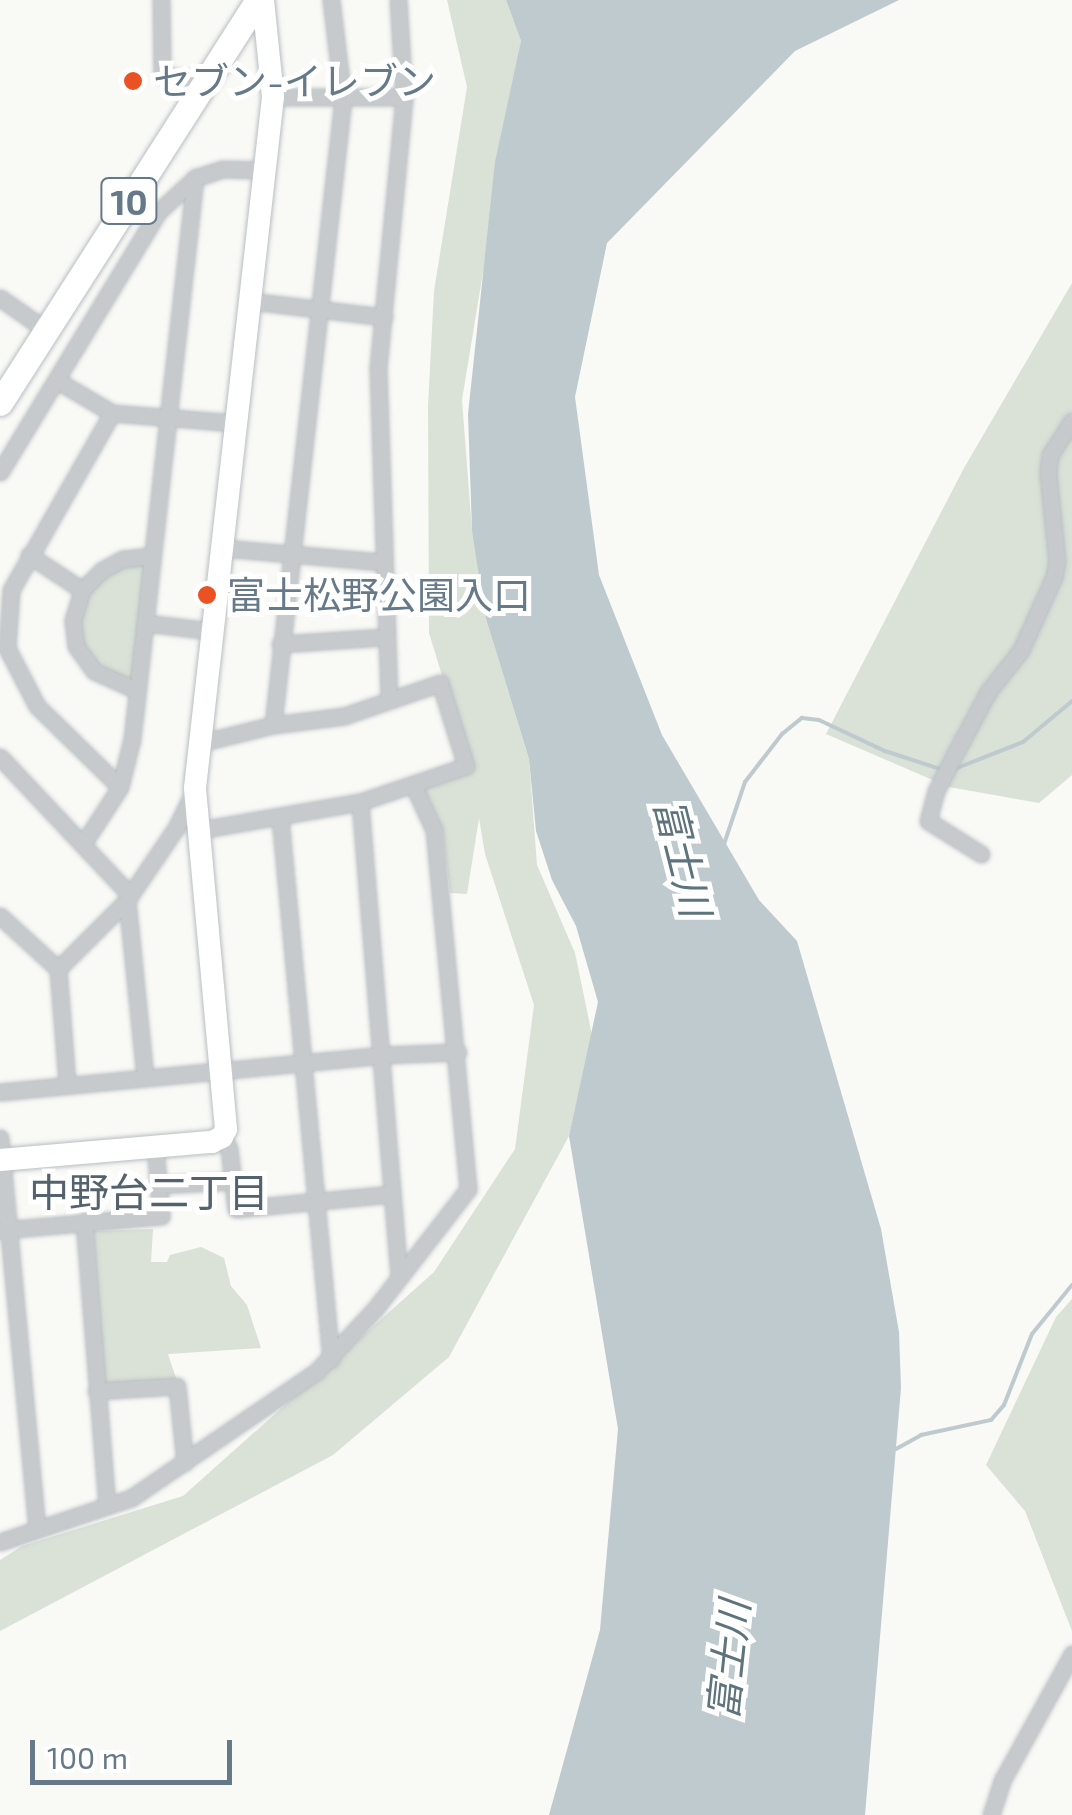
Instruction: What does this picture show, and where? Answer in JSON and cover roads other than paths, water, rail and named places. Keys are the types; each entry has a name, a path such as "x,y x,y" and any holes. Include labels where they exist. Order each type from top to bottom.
{"main road":[{"name":"10","path":"0,402 205,82 262,4"}],"street":[{"path":"161,0 162,76 205,82"},
{"path":"274,725 342,99 331,0"},
{"path":"389,699 378,368 404,97 398,0"},
{"path":"222,1137 226,1128 222,1070 195,788 273,97 262,4"},
{"path":"273,97 404,97"},
{"path":"0,472 158,212 195,178 222,169 264,170"},
{"path":"83,844 120,787 132,739 195,178"},
{"path":"0,298 46,330"},
{"path":"250,301 384,317"},
{"path":"56,380 112,414 236,423"},
{"path":"112,414 11,590 4,649 37,706 120,787"},
{"path":"981,854 928,821 936,790 988,692 1021,650 1054,577 1058,562 1048,473 1050,456 1072,421"},
{"path":"222,548 382,562"},
{"path":"28,555 82,590"},
{"path":"136,690 94,671 76,646 73,620 82,590 102,570 123,560 152,556"},
{"path":"145,624 212,631"},
{"path":"280,644 385,638"},
{"path":"200,743 274,725 344,716 440,683 466,766 414,787 360,802 200,830"},
{"path":"0,757 7,776 83,844 128,898 144,1077"},
{"path":"0,1542 132,1498 331,1360 468,1188 434,830 414,787"},
{"path":"58,969 128,898 176,828 195,788"},
{"path":"360,802 399,1276"},
{"path":"280,817 331,1360"},
{"path":"0,916 58,969 67,1084"},
{"path":"0,1092 382,1055 458,1052"},
{"path":"222,1137 229,1148 236,1208 392,1194"},
{"path":"37,1527 4,1229 1,1153 155,1146 222,1137"},
{"path":"4,1229 161,1216 155,1146"},
{"path":"159,1185 232,1181"},
{"path":"84,1221 107,1505"},
{"path":"96,1390 177,1386 185,1463"},
{"path":"991,1815 1003,1779 1072,1654"}],"water":[{"name":"富士川","path":"506,0 899,0 795,51 607,243 575,397 599,575 662,735 759,900 797,941 881,1229 899,1332 901,1388 865,1815 549,1815 600,1630 618,1429 569,1136 598,1002 576,926 552,880 536,831 529,759 485,615 472,531 468,414 495,162 521,41"}],"waterway":[{"path":"952,770 1023,742 1072,701"},
{"name":"富士川","path":"723,847 745,782 782,734 802,718 819,720 885,751 943,770"},
{"path":"896,1449 921,1435 991,1420 1004,1405 1032,1334 1072,1285"}],"place":[{"name":"セブン-イレブン","path":"133,81"},
{"name":"富士松野公園入口","path":"207,595"}],"district":[{"name":"中野台二丁目","path":"149,1191"}]}
